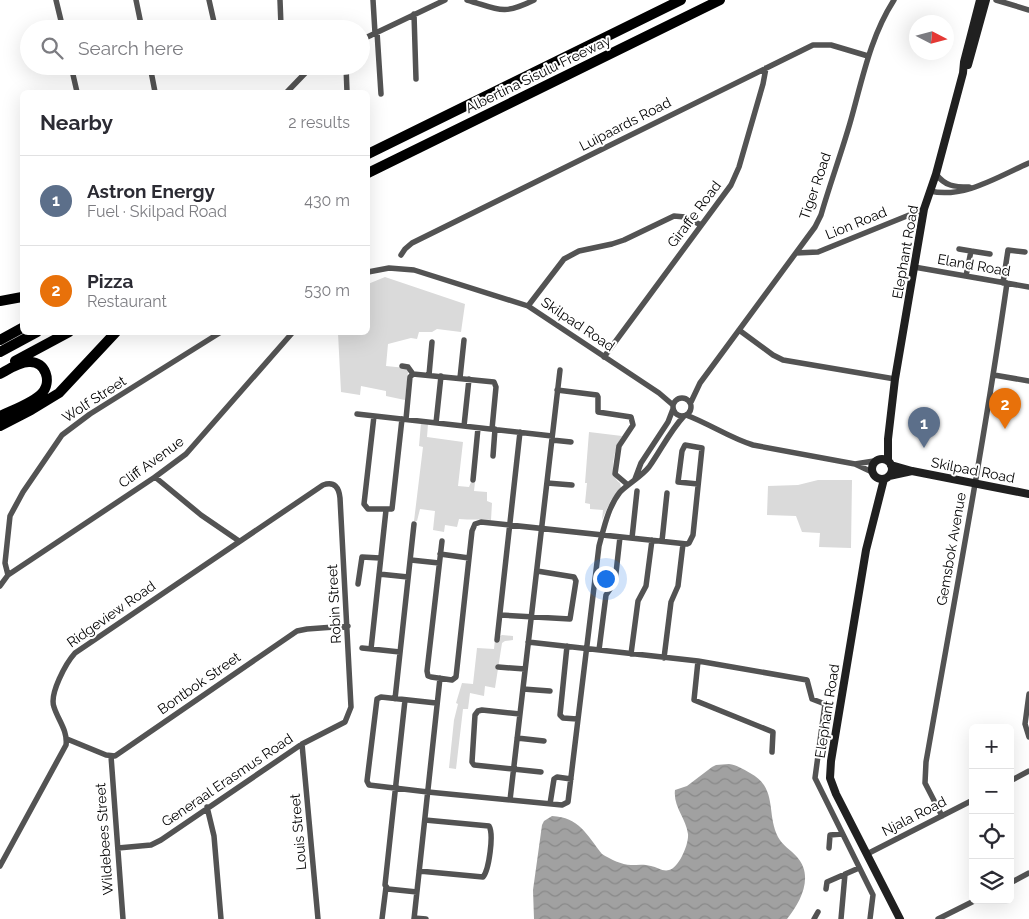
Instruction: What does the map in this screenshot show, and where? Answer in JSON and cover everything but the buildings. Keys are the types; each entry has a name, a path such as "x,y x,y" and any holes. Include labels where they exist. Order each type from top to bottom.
{"highway":[{"name":"Albertina Sisulu Freeway","path":"371,152 681,0"},
{"name":"Albertina Sisulu Freeway","path":"370,172 720,0"},
{"path":"0,301 20,296"},
{"path":"0,340 20,329"},
{"path":"0,352 31,335"},
{"path":"0,369 63,335"},
{"path":"0,426 59,393 113,335"},
{"path":"0,374 24,363 32,362 43,367 46,371 47,379 44,390 37,397 0,416"}],"street":[{"path":"56,0 61,20"},
{"path":"136,0 140,20"},
{"path":"209,0 214,20"},
{"path":"280,0 281,20"},
{"path":"373,0 381,94"},
{"path":"370,35 445,0"},
{"path":"467,0 506,10 534,0"},
{"name":"Tiger Road","path":"685,398 700,383 815,227 821,215 868,56 877,32 894,0"},
{"name":"Elephant Road","path":"968,55 980,0"},
{"name":"Elephant Road","path":"890,463 888,439 895,378 924,209 936,174 968,55 986,0"},
{"path":"996,0 1029,10"},
{"path":"414,14 416,79"},
{"name":"Luipaards Road","path":"401,255 412,243 801,50 818,44 831,45 868,56"},
{"name":"Giraffe Road","path":"604,357 735,178 766,68"},
{"path":"73,75 77,90"},
{"path":"152,75 155,90"},
{"path":"289,90 303,75"},
{"path":"346,75 347,90"},
{"path":"930,191 954,193 974,187 1029,163"},
{"path":"936,174 941,181 951,186 974,187"},
{"name":"Lion Road","path":"796,253 818,252 924,209"},
{"path":"528,306 564,259 571,254 617,242 674,216 685,217 701,225"},
{"path":"959,249 990,254"},
{"name":"Gemsbok Avenue","path":"942,816 925,783 926,762 994,375 1008,250 1025,252"},
{"path":"966,276 971,251"},
{"name":"Eland Road","path":"914,267 1029,287"},
{"name":"Skilpad Road","path":"370,272 389,268 419,272 528,306 659,393 673,407"},
{"path":"738,330 783,360 895,378"},
{"name":"Wolf Street","path":"8,575 5,563 10,516 23,492 62,435 90,414 216,335"},
{"name":"Cliff Avenue","path":"0,586 8,575 155,477 194,447 290,335"},
{"path":"460,378 464,340"},
{"path":"429,375 432,342"},
{"path":"402,366 408,367 413,374"},
{"path":"510,800 560,370"},
{"path":"413,374 494,382 496,385 493,456"},
{"path":"374,416 364,504 368,509 386,510 392,509 393,506 410,377 413,374"},
{"path":"994,375 1029,381"},
{"path":"436,423 441,376"},
{"path":"464,426 469,379"},
{"name":"Tiger Road","path":"691,406 700,383"},
{"path":"557,390 596,395 598,396 598,412 631,416 632,424 619,446 615,474 628,485"},
{"name":"Skilpad Road","path":"659,393 678,398"},
{"path":"635,479 641,463 668,422 678,398 685,398 706,422"},
{"path":"436,703 381,697 377,699 367,781 371,786 562,805 568,802 602,534 611,507 621,492 650,466 674,427 685,416 691,406"},
{"path":"673,407 676,414 706,422 737,440 764,448 854,464 880,476 892,471 890,463"},
{"path":"357,414 520,432 572,442"},
{"path":"473,480 478,428"},
{"path":"497,640 520,432"},
{"name":"Elephant Road","path":"888,439 872,467 880,476 879,497 866,550 830,773 836,794 900,918"},
{"path":"442,541 426,671 428,676 452,680 456,677 472,531 475,524 481,522 683,544 689,543 693,535 702,448 685,445 682,451 678,482 698,484"},
{"path":"854,464 877,460"},
{"name":"Skilpad Road","path":"877,460 912,471 1029,494"},
{"name":"Skilpad Road","path":"880,476 912,471"},
{"path":"155,477 201,515 240,542"},
{"path":"547,482 572,485"},
{"name":"Ridgeview Road","path":"67,739 52,702 69,660 75,653 323,485 330,483 335,485"},
{"name":"Robin Street","path":"335,485 339,491 340,498 348,626 351,707 345,722"},
{"path":"632,538 637,491"},
{"path":"662,541 667,493"},
{"path":"371,649 386,510"},
{"path":"395,698 414,524"},
{"path":"599,650 606,595 615,582 620,537"},
{"path":"631,654 638,601 646,586 652,540"},
{"path":"664,658 670,602 678,586 683,544"},
{"path":"440,554 469,558"},
{"path":"358,584 362,558 380,558"},
{"path":"410,560 439,563"},
{"path":"500,615 570,619 576,582 574,577 536,571"},
{"path":"379,574 408,577"},
{"name":"Bontbok Street","path":"111,756 118,754 297,631 307,628 348,626"},
{"path":"528,642 698,661 807,680 812,699 825,704 815,778 873,895 870,919"},
{"path":"567,646 560,715 564,718 578,719"},
{"path":"362,648 400,652"},
{"path":"698,661 694,700 773,732 772,752"},
{"path":"498,667 525,669"},
{"path":"426,919 414,918 440,678"},
{"path":"523,689 550,691"},
{"path":"1029,694 1025,724 1029,737"},
{"path":"382,919 405,700"},
{"path":"520,714 478,711 476,715 472,762 474,764 541,772"},
{"name":"Generaal Erasmus Road","path":"118,848 156,842 302,744 345,722"},
{"path":"517,738 544,741"},
{"path":"0,866 66,745 67,739 111,756"},
{"name":"Louis Street","path":"302,744 318,919"},
{"name":"Wildebees Street","path":"111,756 123,919"},
{"path":"1014,779 1029,771"},
{"path":"550,804 554,779 571,779"},
{"name":"Njala Road","path":"867,854 969,802"},
{"path":"207,807 214,836 221,919"},
{"path":"419,871 483,877 488,868 492,833 489,826 425,820"},
{"path":"829,848 830,835 842,834"},
{"path":"826,889 827,882 859,868"},
{"path":"1014,881 1029,873"},
{"path":"841,919 845,874"},
{"path":"386,887 417,892"},
{"path":"938,919 969,904"},
{"path":"814,919 818,912"}],"shaded area":[{"path":"385,277 465,304 461,332 437,329 432,332 419,332 417,339 411,338 388,344 386,366 406,368 408,372 405,400 386,396 386,391 361,386 360,395 341,392 338,335 370,335 370,283"},
{"path":"421,423 428,424 427,437 463,442 458,486 469,487 471,482 475,482 474,491 487,492 487,501 492,503 491,520 459,519 457,527 445,525 444,532 433,530 435,511 420,509 417,521 414,521 423,447 419,446"},
{"path":"589,432 622,436 615,454 613,468 621,488 611,500 602,520 603,510 590,509 590,504 585,503"},
{"path":"818,480 852,480 851,548 819,547 820,533 802,532 796,516 767,515 768,486 798,485"},
{"path":"502,635 513,636 513,640 502,643 495,688 485,686 484,696 470,693 468,709 463,709 456,769 449,768 454,720 458,704 456,703 462,683 473,684 477,648 494,649 495,639"}],"water":[{"path":"729,764 750,773 759,779 764,786 768,794 774,828 778,837 797,857 805,872 804,889 801,897 787,919 534,919 533,890 544,821 552,816 561,817 576,823 602,854 616,861 627,865 646,865 669,870 680,860 688,838 687,828 676,802 675,790 687,786 716,765"}],"place":[{"name":"Pizza","path":"1005,429"},
{"name":"Astron Energy","path":"924,448"}]}
